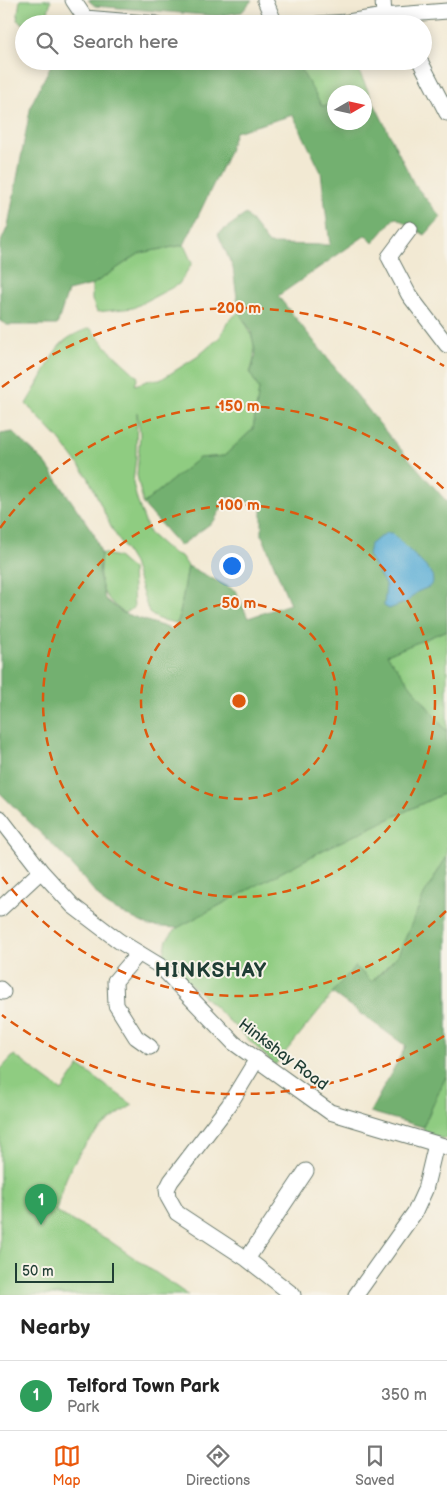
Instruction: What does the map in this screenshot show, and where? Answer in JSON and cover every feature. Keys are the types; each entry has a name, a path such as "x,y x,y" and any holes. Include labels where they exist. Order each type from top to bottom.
{"street":[{"path":"72,0 83,15"},
{"path":"265,0 271,15"},
{"path":"383,0 384,15"},
{"path":"428,15 447,11"},
{"path":"425,70 447,113"},
{"path":"410,229 389,257 409,295 447,345"},
{"name":"Hinkshay Road","path":"0,818 41,871 73,906 119,941 160,966 234,1043 330,1112 441,1146"},
{"path":"0,908 41,871"},
{"path":"139,953 115,981 116,1006 136,1037 150,1047"},
{"path":"257,1060 229,1105 167,1189 168,1197 177,1213 247,1259 293,1295"},
{"path":"356,1295 416,1212 441,1146"},
{"path":"247,1259 306,1171"}],"green space":[{"path":"20,0 51,0 47,15 18,15"},
{"path":"88,0 252,0 242,12 223,15 95,6"},
{"path":"48,70 301,70 322,106 327,105 327,130 372,130 372,99 414,184 441,217 425,235 395,217 373,243 366,235 278,296 390,437 447,502 447,630 387,655 447,732 447,792 325,849 177,928 149,926 106,905 65,857 0,793 0,434 13,432 46,464 94,534 101,553 99,574 105,599 123,613 174,630 179,619 188,566 236,591 248,618 290,604 262,535 262,505 228,497 214,521 180,546 143,504 199,458 224,456 253,429 259,389 250,373 256,355 251,331 239,312 233,268 218,234 246,214 269,244 330,245 321,172 293,115 235,132 228,154 184,245 140,253 92,285 68,291 57,325 7,325 0,321 0,244 8,226 31,105"},
{"path":"301,70 358,70 365,85 327,85 327,105 322,106"},
{"path":"184,245 192,263 179,284 133,308 97,312 92,300 92,285 140,253"},
{"path":"239,312 253,341 254,356 250,373 259,389 253,429 224,456 199,458 143,504 137,475 140,434 137,412 136,457 133,483 137,500 149,533 172,553 181,556 188,566 179,619 176,623 158,619 149,613 133,563 111,527 88,477 59,439 26,404 59,346 79,332 90,328 110,351 138,377 135,385 150,380 160,380 197,357 220,337 228,321"},
{"path":"101,553 118,557 132,569 134,608 124,613 109,600 102,588 100,581"},
{"path":"447,630 447,732 387,655"},
{"path":"447,792 447,856 424,895 398,955 371,982 355,966 275,1065 177,971 164,954 167,939 177,928 325,849"},
{"path":"447,856 447,1074 423,1127 370,1112 406,1046 332,993 355,966 372,982 398,955 424,895"},
{"path":"14,1055 62,1091 79,1066 133,1105 104,1125 82,1150 66,1178 56,1212 107,1239 188,1295 0,1295 0,1070"},
{"path":"447,1074 447,1139 425,1136 423,1127"}],"water":[{"path":"386,533 392,533 432,573 433,582 429,587 417,592 407,602 389,609 384,606 386,586 368,555 370,544"}],"place":[{"name":"Telford Town Park","path":"41,1225"}],"district":[{"name":"HINKSHAY","path":"211,970"}]}
